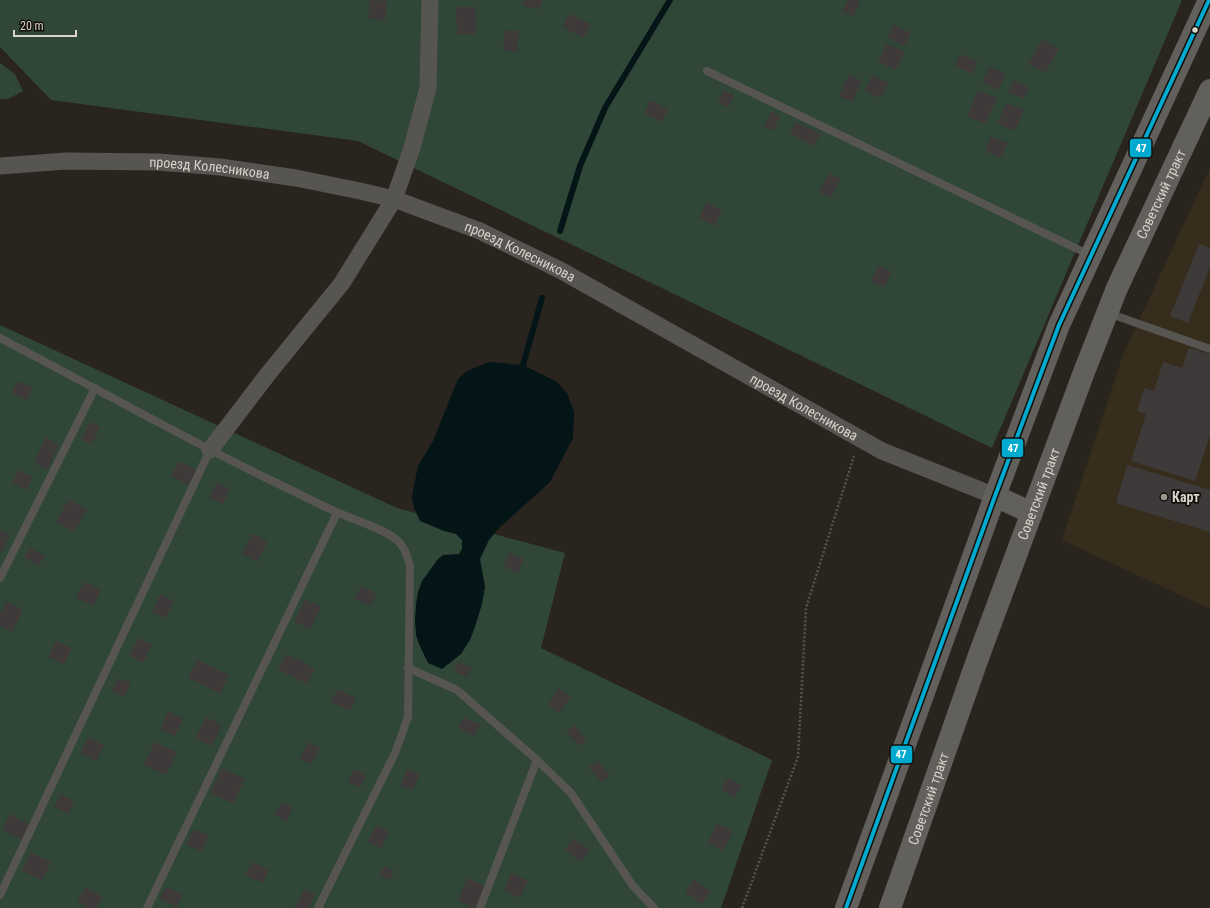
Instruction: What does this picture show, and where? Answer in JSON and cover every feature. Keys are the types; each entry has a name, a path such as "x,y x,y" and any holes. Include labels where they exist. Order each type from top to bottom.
{"highway":[{"path":"846,908 995,496 1059,325 1209,0"},
{"name":"Советский тракт","path":"890,908 979,655 1107,313 1117,288 1210,90"},
{"path":"995,496 1032,512"}],"street":[{"path":"210,450 268,374 342,283 394,199 411,151 428,88 430,0"},
{"name":"проезд Колесникова","path":"0,166 66,162 158,162 220,167 296,178 394,199 480,231 560,270 882,451 995,496"}],"lane":[{"path":"707,71 1091,256"},
{"path":"1107,313 1210,349"},
{"path":"0,338 210,450 337,513 390,536 402,546 407,554 410,566 408,717 395,753 318,908"},
{"path":"0,578 95,388"},
{"path":"0,895 210,450"},
{"path":"146,908 337,513"},
{"path":"408,668 457,690 537,760 571,793 633,886 654,908"},
{"path":"480,908 537,760"}],"path":[{"path":"742,908 798,757 806,608 860,438"}],"shaded area":[{"path":"1210,168 1210,609 1062,540 1123,355"},
{"path":"489,362 523,365 557,382 567,393 574,412 573,438 550,482 499,528 489,540 480,559 485,587 482,604 475,627 470,640 461,654 442,669 428,663 419,644 416,635 416,604 422,581 438,559 443,555 459,554 462,549 462,540 456,534 444,531 420,521 414,508 412,498 418,466 433,441 458,379 467,371"}],"green space":[{"path":"0,0 1182,0 992,448 358,141 51,100 0,47"},
{"path":"0,63 15,74 23,91 8,99 0,99"},
{"path":"0,325 397,508 565,553 541,648 772,760 721,908 0,908"}],"building":[{"path":"370,0 387,1 385,20 368,18"},
{"path":"524,0 543,0 540,9 522,6"},
{"path":"848,0 857,0 860,2 853,17 842,11"},
{"path":"456,7 475,7 476,34 457,34"},
{"path":"569,14 591,24 584,38 562,27"},
{"path":"893,25 911,33 905,46 887,37"},
{"path":"505,30 519,31 517,52 503,50"},
{"path":"1042,39 1059,49 1045,73 1028,64"},
{"path":"886,43 905,52 896,70 878,62"},
{"path":"960,54 978,62 973,74 955,66"},
{"path":"989,66 1006,74 999,90 982,82"},
{"path":"849,75 862,81 852,102 839,96"},
{"path":"872,75 888,83 880,98 865,91"},
{"path":"1013,80 1029,87 1024,99 1008,92"},
{"path":"724,90 734,95 728,108 718,103"},
{"path":"978,90 997,98 985,124 967,116"},
{"path":"650,100 668,109 662,122 644,114"},
{"path":"1006,103 1024,110 1015,131 997,124"},
{"path":"771,111 780,116 773,131 764,127"},
{"path":"796,122 821,134 814,146 790,134"},
{"path":"991,136 1008,143 1001,158 985,151"},
{"path":"829,173 841,179 831,198 819,192"},
{"path":"707,202 722,210 715,226 699,218"},
{"path":"1199,244 1210,248 1210,267 1188,323 1170,316"},
{"path":"879,265 892,272 884,287 871,281"},
{"path":"1189,348 1210,354 1210,435 1195,481 1131,461 1146,414 1137,411 1144,388 1154,391 1163,362 1182,368"},
{"path":"17,381 33,387 27,400 12,393"},
{"path":"89,422 100,427 92,444 81,440"},
{"path":"45,437 59,444 48,469 34,463"},
{"path":"179,461 197,470 189,486 171,476"},
{"name":"Карт","path":"1127,465 1210,490 1210,532 1116,503"},
{"path":"18,470 33,477 27,490 12,484"},
{"path":"217,482 230,489 223,504 210,498"},
{"path":"69,499 87,509 74,532 56,522"},
{"path":"0,530 10,534 3,551 0,550"},
{"path":"252,533 268,541 257,562 242,554"},
{"path":"30,547 45,556 38,566 24,557"},
{"path":"509,553 524,559 518,573 503,566"},
{"path":"84,581 101,590 93,606 76,598"},
{"path":"361,586 377,593 371,606 355,599"},
{"path":"160,594 174,601 166,618 152,612"},
{"path":"305,599 321,607 310,629 294,621"},
{"path":"6,601 23,610 12,632 0,626 0,614"},
{"path":"138,638 152,645 143,663 129,656"},
{"path":"56,640 72,648 64,664 48,657"},
{"path":"286,654 315,668 308,684 278,670"},
{"path":"197,659 229,675 220,694 188,678"},
{"path":"459,662 472,668 467,678 454,671"},
{"path":"118,678 131,683 124,697 112,691"},
{"path":"559,688 571,697 559,713 547,705"},
{"path":"338,689 356,698 350,711 331,702"},
{"path":"168,711 183,719 175,736 160,729"},
{"path":"206,717 222,725 212,746 195,738"},
{"path":"464,717 480,725 474,736 458,728"},
{"path":"574,725 587,739 579,746 566,732"},
{"path":"88,737 104,745 96,761 80,753"},
{"path":"155,742 177,752 166,775 144,765"},
{"path":"308,742 320,747 311,764 300,759"},
{"path":"598,760 610,776 601,783 589,767"},
{"path":"222,768 245,779 233,804 210,793"},
{"path":"354,769 366,775 360,788 348,782"},
{"path":"407,769 420,775 412,791 400,785"},
{"path":"727,778 741,785 735,797 721,790"},
{"path":"61,794 74,801 68,814 54,807"},
{"path":"282,802 293,807 287,821 275,815"},
{"path":"9,814 29,824 22,840 2,830"},
{"path":"717,823 733,831 723,851 707,843"},
{"path":"376,825 389,832 381,849 367,842"},
{"path":"194,829 209,836 201,852 186,844"},
{"path":"573,838 590,850 581,862 565,850"},
{"path":"31,852 51,862 42,881 22,871"},
{"path":"252,862 269,870 263,883 245,875"},
{"path":"384,866 394,871 390,880 379,875"},
{"path":"511,873 528,880 520,898 504,891"},
{"path":"467,878 485,886 476,908 458,901"},
{"path":"694,879 711,892 702,904 685,892"},
{"path":"85,887 103,897 96,908 90,908 77,901"},
{"path":"166,887 183,895 177,907 160,899"},
{"path":"304,889 315,894 309,908 295,908"}],"waterway":[{"path":"560,231 580,166 605,108 670,0"},
{"path":"523,365 542,298"}],"transit line":[{"name":"47","path":"846,908 995,496 1059,325 1209,0"}],"place":[{"name":"Карт","path":"1164,497"}]}
